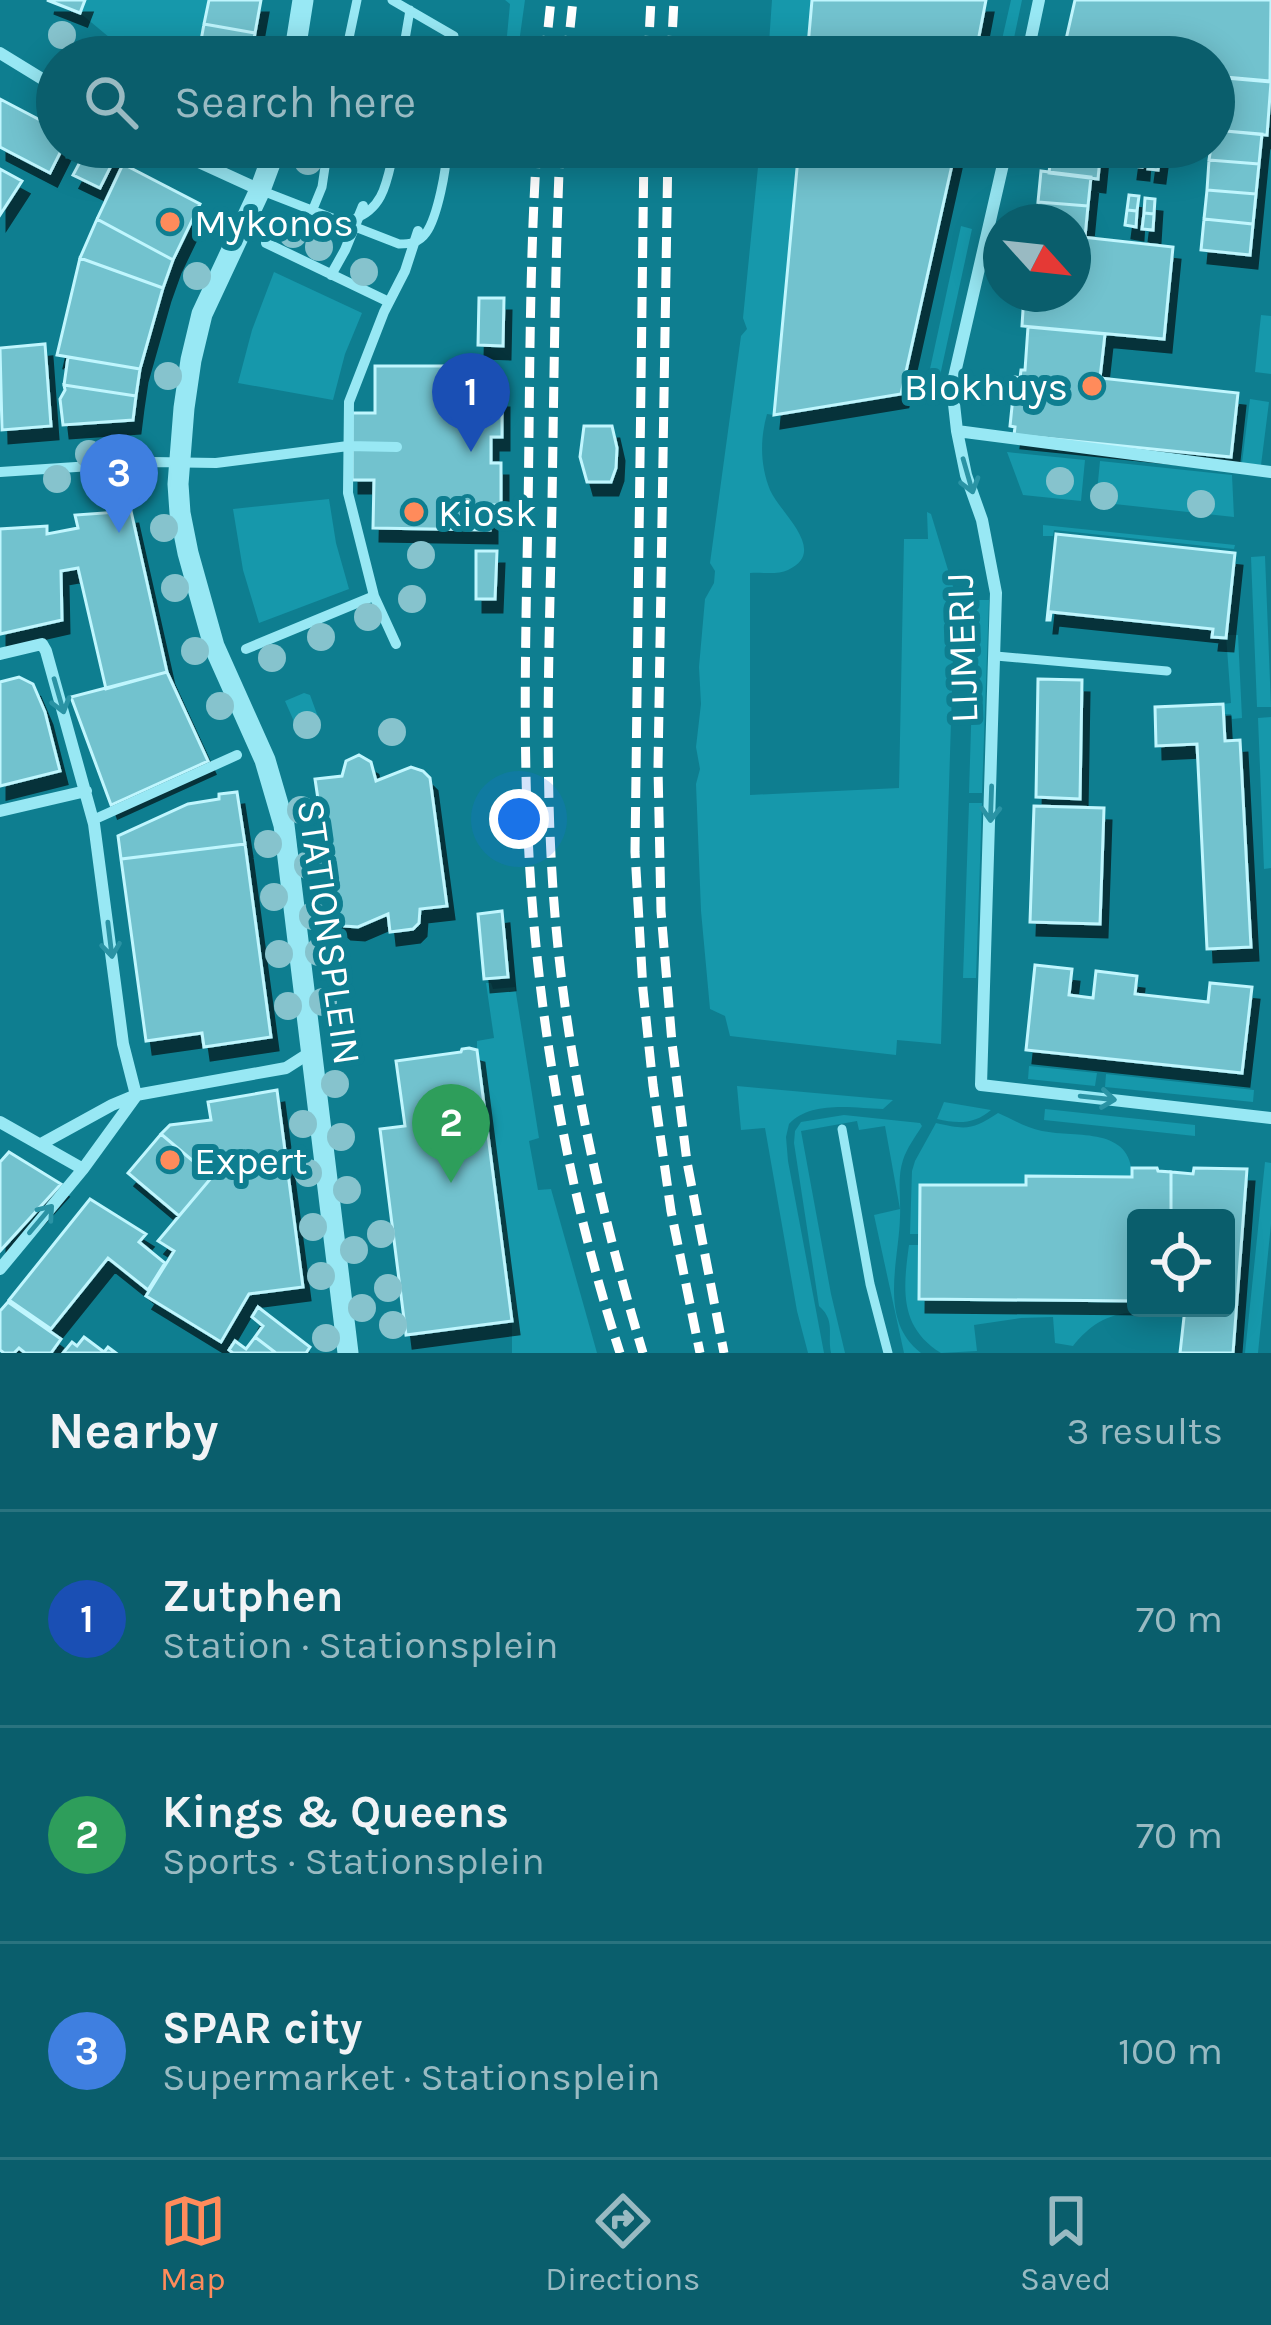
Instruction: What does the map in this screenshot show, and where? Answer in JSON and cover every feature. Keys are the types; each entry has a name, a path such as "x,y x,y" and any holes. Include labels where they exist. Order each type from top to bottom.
{"street":[{"path":"297,36 303,0"},
{"path":"1031,36 1039,0"},
{"path":"0,53 36,75"},
{"path":"212,168 260,190"},
{"name":"STATIONSPLEIN","path":"268,168 202,314 178,463 180,513 214,646 265,760 284,825 348,1353"},
{"name":"LIJMERIJ","path":"1001,168 952,386 966,475 982,520 996,593 981,1085 1271,1118"},
{"path":"332,275 354,217"},
{"path":"396,644 374,596 348,493 349,402 416,237"},
{"path":"266,243 389,302"},
{"path":"957,431 1271,473"},
{"path":"0,472 216,463 348,446 397,447"},
{"path":"246,649 374,596"},
{"path":"0,654 42,644 94,822 123,1044 136,1095 83,1169 0,1269"},
{"path":"94,822 237,755"},
{"path":"0,811 86,791"},
{"path":"41,1144 136,1095 286,1068 311,1052"},
{"path":"0,1122 83,1169"}],"lane":[{"path":"349,36 357,0"},
{"path":"392,0 454,36"},
{"path":"406,36 410,10"},
{"path":"314,208 325,168"},
{"path":"354,217 370,212 378,202 389,168"},
{"path":"260,190 354,217 400,244 423,237 445,168"},
{"path":"996,656 1167,671"},
{"path":"842,1130 888,1353"}],"shaded area":[{"path":"85,0 208,0 202,36 108,36 80,13"},
{"path":"505,0 525,0 520,36 507,36 510,4"},
{"path":"772,0 812,0 809,36 769,36"},
{"path":"1011,0 1022,0 1014,36 1003,36"},
{"path":"758,168 797,168 774,415 767,414 762,452 770,490 798,532 804,553 788,570 750,573 750,795 899,788 904,539 928,539 927,512 931,514 955,593 941,1044 897,1040 896,1055 730,1036 725,1016 710,1009 696,784 700,769 696,747 699,667 705,599 714,583 710,563 741,336 747,329 743,318"},
{"path":"961,226 972,229 936,394 925,392"},
{"path":"274,272 362,313 333,400 238,383"},
{"path":"1261,315 1271,316 1271,374 1255,372"},
{"path":"1250,399 1269,402 1261,465 1242,463"},
{"path":"1007,452 1085,460 1081,501 1023,495"},
{"path":"1100,461 1232,475 1234,517 1096,502"},
{"path":"329,499 349,589 259,623 243,570 233,509"},
{"path":"1043,525 1235,545 1234,549 1054,530 1053,536 1043,536"},
{"path":"1265,556 1271,707 1257,707 1251,557"},
{"path":"975,600 989,600 982,793 969,793"},
{"path":"1226,635 1238,635 1242,718 1224,714 1223,704 1231,703"},
{"path":"310,695 321,725 300,735 285,701"},
{"path":"1271,717 1271,868 1264,869 1258,718"},
{"path":"969,803 982,803 976,978 963,978"},
{"path":"486,983 493,989 515,987 539,1138 529,1141 538,1190 551,1189 597,1353 512,1353 512,1321 477,1050 477,1041 494,1038"},
{"path":"1029,1066 1097,1073 1095,1086 1028,1079"},
{"path":"1106,1074 1254,1090 1253,1102 1105,1087"},
{"path":"737,1086 893,1100 883,1109 821,1108 789,1124 788,1161 824,1353 808,1353 765,1128 741,1130"},
{"path":"944,1102 991,1110 966,1122 937,1119"},
{"path":"1045,1109 1195,1125 1195,1136 1044,1120"},
{"path":"998,1113 1036,1130 1113,1142 1130,1161 1132,1177 1027,1176 1026,1185 921,1185 920,1234 910,1234 912,1171 936,1123 969,1127"},
{"path":"844,1115 922,1126 901,1167 900,1209 885,1126 859,1130 857,1121 801,1131 845,1353 831,1353 829,1322 819,1306 795,1131 801,1122"},
{"path":"1265,1162 1271,1163 1271,1224 1258,1353 1245,1353"},
{"path":"900,1209 895,1307 908,1340 921,1353 904,1353 874,1215"},
{"path":"909,1245 919,1245 919,1298 1127,1301 1127,1314 1099,1322 1073,1346 1055,1343 1053,1317 974,1325 977,1351 941,1353 927,1343 911,1319 906,1277"}],"building":[{"path":"47,0 85,0 80,13"},
{"path":"209,0 261,0 255,33 204,24"},
{"path":"812,0 986,0 979,36 809,36"},
{"path":"1075,0 1271,0 1270,81 1235,78 1235,36 1067,36"},
{"path":"204,24 255,33 254,36 202,36"},
{"path":"1235,79 1271,82 1267,135 1235,132"},
{"path":"0,99 36,118 36,166 0,147"},
{"path":"1235,132 1262,134 1259,164 1235,162"},
{"path":"1235,162 1259,164 1256,194 1207,190 1208,168 1235,168"},
{"path":"77,168 110,168 100,188 73,175"},
{"path":"121,168 131,168 200,204 173,260 97,219"},
{"path":"797,168 951,168 901,394 774,415"},
{"path":"1050,168 1099,168 1098,179 1049,173"},
{"path":"0,169 22,181 0,215"},
{"path":"1041,171 1091,177 1088,204 1038,202"},
{"path":"1207,190 1256,194 1253,224 1204,219"},
{"path":"1129,195 1139,196 1137,211 1127,210"},
{"path":"1145,198 1155,199 1154,214 1144,213"},
{"path":"1127,210 1137,211 1136,227 1125,225"},
{"path":"1144,213 1154,214 1153,230 1142,229"},
{"path":"97,219 173,260 163,288 80,258"},
{"path":"1204,219 1253,224 1250,255 1201,250"},
{"path":"1091,238 1173,247 1164,339 1022,326 1023,312 1091,312"},
{"path":"80,258 163,288 140,369 57,355"},
{"path":"479,298 504,298 503,346 478,345"},
{"name":"Blokhuys","path":"1028,327 1105,334 1100,378 1238,393 1231,457 1014,435 1015,427 1010,426 1015,377 1020,378 1025,370"},
{"path":"45,344 51,426 2,430 0,348"},
{"path":"68,357 140,369 136,396 64,385"},
{"path":"375,366 492,366 492,395 502,395 502,437 491,437 491,463 501,463 501,505 490,505 490,530 373,528 374,480 352,480 352,413 375,413"},
{"path":"64,385 136,396 133,420 63,425 60,399"},
{"path":"584,426 612,426 617,448 611,482 587,482 580,457"},
{"path":"131,511 167,672 106,689 78,568 61,571 62,620 0,634 0,529 47,526 47,534 78,528 75,515"},
{"path":"1056,534 1235,553 1226,638 1212,637 1213,629 1051,612 1047,620"},
{"path":"476,551 497,551 495,599 476,599"},
{"path":"167,672 208,761 111,805 71,697"},
{"path":"19,677 33,684 60,771 0,786 0,682"},
{"path":"1038,679 1082,680 1080,799 1036,797"},
{"path":"1223,704 1225,741 1240,740 1251,947 1207,949 1197,744 1156,746 1155,707"},
{"path":"359,755 371,762 376,781 411,767 430,778 447,906 420,909 419,923 413,929 390,932 388,914 358,927 344,926 334,917 326,862 335,860 322,826 315,779 342,776 346,761"},
{"path":"237,792 245,844 121,859 118,836 188,804"},
{"path":"1034,806 1104,808 1100,924 1030,922"},
{"path":"245,844 271,1037 204,1047 202,1033 146,1041 121,859"},
{"path":"502,911 508,977 484,979 478,914"},
{"path":"1035,965 1072,969 1069,995 1093,998 1096,971 1137,976 1135,994 1208,1002 1210,983 1252,987 1242,1073 1026,1050"},
{"path":"477,1050 512,1321 406,1335 380,1129 405,1126 396,1061"},
{"path":"277,1090 303,1287 249,1294 221,1342 146,1296 174,1251 158,1241 212,1177 161,1134 170,1125 211,1120 208,1102"},
{"path":"161,1134 212,1177 179,1216 128,1173"},
{"path":"9,1152 61,1184 0,1251 0,1162"},
{"path":"1132,1168 1171,1172 1171,1209 1127,1209 1127,1301 919,1299 920,1185 1026,1185 1026,1176 1132,1177"},
{"path":"1194,1168 1247,1169 1233,1353 1180,1353 1184,1317 1235,1317 1235,1209 1171,1209 1171,1172 1193,1174"},
{"path":"90,1199 146,1234 139,1242 165,1263 148,1290 108,1258 51,1329 9,1300"},
{"path":"8,1302 61,1339 51,1353 0,1350 0,1311"},
{"path":"258,1307 310,1347 306,1353 276,1353 255,1337 263,1326 252,1317"},
{"path":"84,1337 104,1352 108,1347 116,1353 63,1353"},
{"path":"255,1337 276,1353 229,1350 235,1341 246,1349"}],"railway":[{"path":"547,36 551,0"},
{"path":"569,36 573,0"},
{"path":"649,36 651,0"},
{"path":"672,36 674,0"},
{"path":"536,168 525,673 532,901 546,1032 569,1162 620,1353"},
{"path":"559,168 548,722 555,918 594,1169 643,1353"},
{"path":"644,168 635,852 653,1085 671,1211 700,1353"},
{"path":"668,168 658,768 661,911 687,1162 724,1353"}],"place":[{"name":"Mykonos","path":"170,222"},
{"name":"Blokhuys","path":"1092,386"},
{"name":"Zutphen","path":"471,452"},
{"name":"Kiosk","path":"414,512"},
{"name":"SPAR city","path":"119,533"},
{"name":"Expert","path":"170,1160"},
{"name":"Kings & Queens","path":"451,1183"}]}
